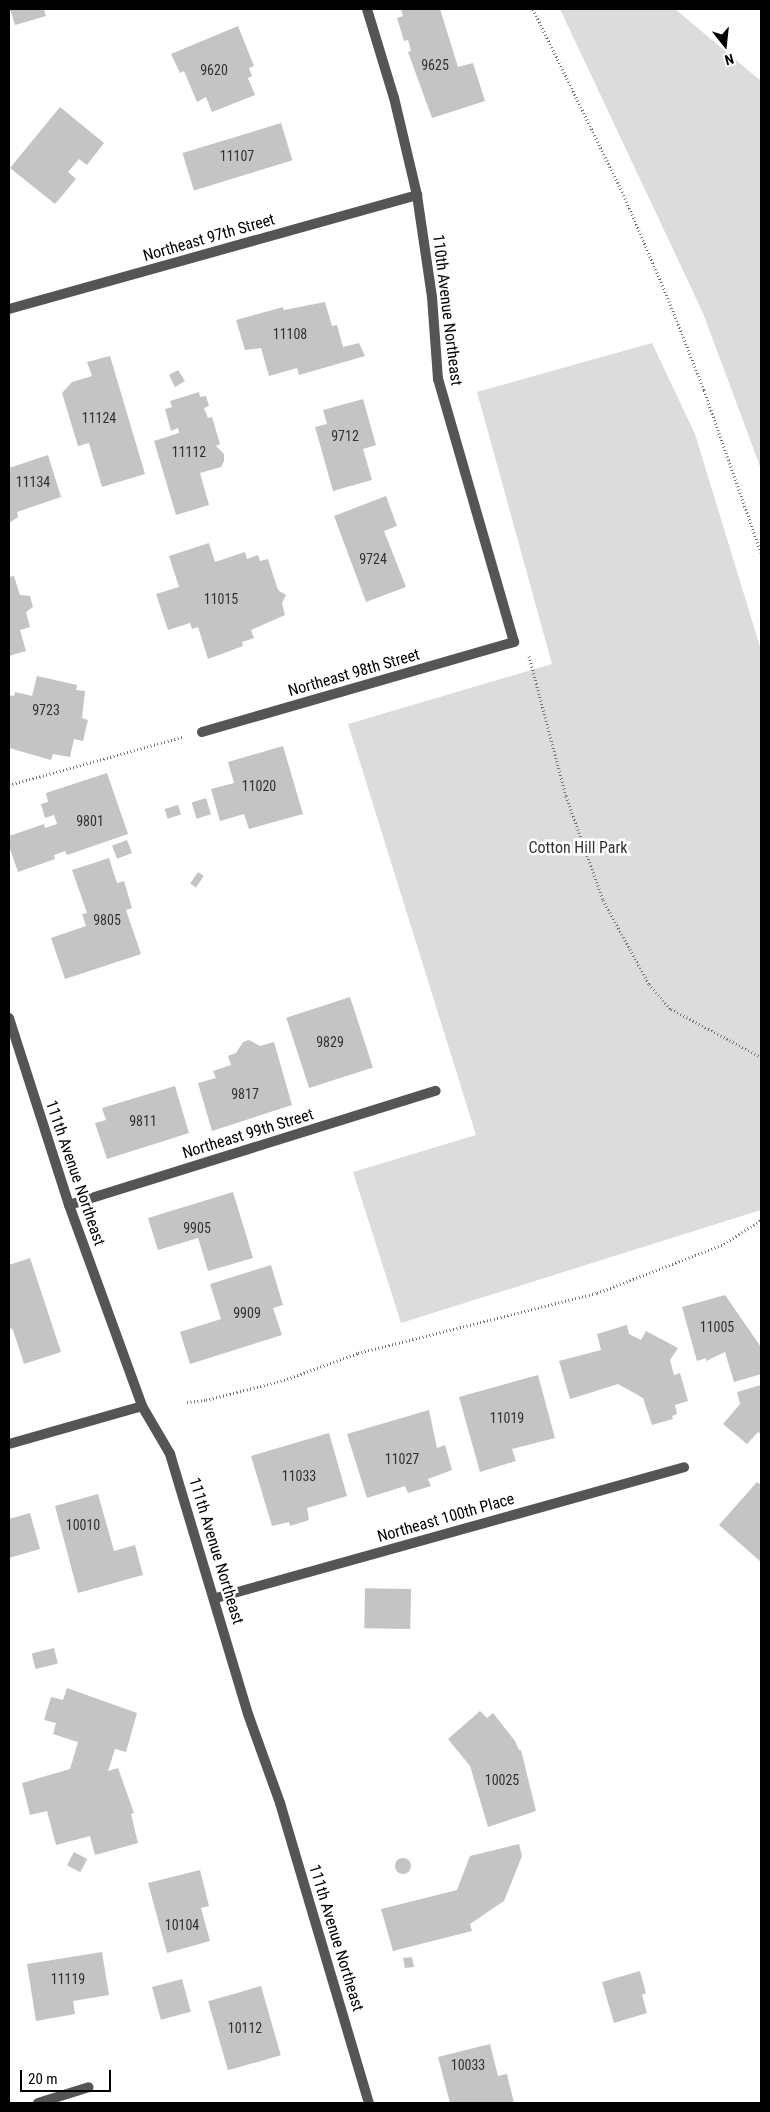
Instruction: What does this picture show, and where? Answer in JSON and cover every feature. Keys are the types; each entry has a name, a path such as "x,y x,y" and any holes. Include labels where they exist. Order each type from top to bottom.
{"street":[{"name":"110th Avenue Northeast","path":"367,9 394,98 417,195 432,297 438,379 514,642"},
{"name":"Northeast 97th Street","path":"9,309 417,195"},
{"name":"Northeast 98th Street","path":"202,732 514,642"},
{"name":"111th Avenue Northeast","path":"9,1018 69,1205 142,1406 170,1454 216,1598 248,1714 280,1803 369,2103"},
{"name":"Northeast 99th Street","path":"69,1205 436,1091"},
{"path":"9,1444 142,1406"},
{"name":"Northeast 100th Place","path":"216,1598 684,1467"},
{"path":"38,2103 89,2087"}],"path":[{"path":"533,9 625,198 669,302 704,390 761,553"},
{"path":"514,642 525,640 566,796 603,900 649,984 671,1009 761,1057"},
{"path":"9,785 202,732"},
{"path":"187,1402 206,1400 284,1380 358,1353 597,1293 724,1244 761,1220"}],"green space":[{"path":"560,9 675,9 761,81 761,469 703,313"},
{"name":"Cotton Hill Park","path":"652,343 695,434 761,650 761,1210 401,1323 353,1172 476,1135 348,724 552,664 477,392"}],"building":[{"path":"10,9 44,9 46,16 15,25"},
{"path":"401,9 440,9 458,67 473,63 485,101 432,118 408,52 411,51 408,40 404,41 397,18 403,16"},
{"path":"238,26 254,66 249,68 252,76 248,78 255,95 212,112 206,97 197,102 184,71 180,73 171,54"},
{"path":"60,107 104,143 87,165 79,159 68,172 76,179 55,204 10,168"},
{"path":"281,123 292,160 194,190 183,153"},
{"path":"325,302 332,326 337,325 343,347 359,343 365,356 299,375 297,368 269,376 261,348 245,350 236,320 283,307 284,310"},
{"path":"110,356 145,474 102,487 89,443 78,446 62,393 72,382 92,376 87,362"},
{"path":"178,370 185,381 175,387 169,375"},
{"path":"199,392 200,397 206,396 209,406 204,408 208,418 212,417 220,444 216,446 224,454 224,461 221,467 200,473 209,505 176,515 154,441 179,433 178,428 171,431 165,409 172,407 170,401"},
{"path":"363,399 376,445 363,449 372,480 333,491 315,427 327,424 323,410"},
{"path":"48,455 61,497 17,512 18,517 9,523 9,468"},
{"path":"386,496 397,526 384,531 406,587 366,602 334,516"},
{"path":"209,543 215,562 245,552 247,559 258,555 260,561 268,559 278,590 286,595 282,603 285,615 251,630 254,638 242,642 243,646 208,659 198,627 192,629 190,623 168,630 156,594 179,587 169,556"},
{"path":"14,576 20,595 30,596 33,607 26,612 30,627 20,630 26,651 9,656 9,577"},
{"path":"37,676 77,685 76,690 85,691 82,718 88,720 83,741 74,739 70,757 53,754 51,760 9,748 9,695 14,696 15,692 32,696"},
{"path":"283,746 303,814 249,829 244,814 220,821 211,789 234,783 228,762"},
{"path":"107,773 128,834 67,855 65,851 54,855 55,859 18,872 9,846 9,836 44,824 45,828 57,824 54,815 45,818 41,804 48,802 46,793"},
{"path":"206,798 211,814 197,819 192,802"},
{"path":"178,805 181,815 168,819 165,809"},
{"path":"127,840 132,853 117,859 112,846"},
{"path":"109,858 117,883 124,881 132,908 126,910 141,954 65,979 51,938 86,926 82,914 87,913 72,870"},
{"path":"198,872 204,876 196,888 190,884"},
{"path":"350,997 373,1067 309,1088 286,1018"},
{"path":"249,1040 260,1046 274,1042 292,1105 212,1131 198,1083 216,1078 213,1071 231,1065 228,1056 236,1053 243,1042"},
{"path":"175,1086 189,1133 107,1159 95,1123 106,1120 102,1108"},
{"path":"233,1192 253,1258 208,1271 198,1238 158,1250 148,1218"},
{"path":"30,1258 61,1352 24,1364 13,1330 9,1327 9,1265"},
{"path":"271,1265 283,1305 273,1308 282,1335 190,1364 180,1332 221,1319 210,1284"},
{"path":"725,1295 761,1347 761,1374 734,1382 725,1352 706,1361 706,1358 697,1361 682,1307"},
{"path":"627,1325 629,1334 641,1340 646,1331 678,1348 670,1360 674,1375 680,1373 688,1401 675,1405 677,1414 672,1416 673,1419 652,1425 643,1398 618,1384 570,1399 559,1361 601,1350 597,1334"},
{"path":"538,1375 555,1438 512,1449 516,1461 480,1472 459,1397"},
{"path":"761,1385 761,1434 758,1432 747,1444 723,1424 740,1404 737,1392"},
{"path":"429,1410 437,1448 445,1445 452,1470 428,1479 431,1486 408,1493 405,1486 367,1498 347,1434"},
{"path":"329,1433 347,1496 307,1508 309,1520 290,1526 289,1522 272,1526 251,1456"},
{"path":"757,1482 761,1485 761,1562 719,1525"},
{"path":"98,1494 114,1551 135,1545 143,1575 78,1593 55,1506"},
{"path":"30,1513 40,1549 9,1558 9,1519"},
{"path":"365,1588 411,1589 410,1629 364,1628"},
{"path":"54,1648 58,1664 36,1669 32,1654"},
{"path":"67,1688 137,1713 126,1752 115,1749 108,1771 118,1768 134,1813 131,1814 138,1843 95,1855 90,1836 56,1845 47,1811 30,1815 22,1783 70,1769 78,1742 53,1734 56,1723 44,1720 51,1697 63,1700"},
{"path":"480,1711 487,1718 493,1713 515,1741 519,1750 521,1750 536,1811 488,1827 470,1766 448,1739"},
{"path":"519,1844 522,1856 504,1901 470,1924 472,1931 393,1951 381,1909 457,1890 470,1856"},
{"path":"74,1852 87,1859 80,1872 67,1865"},
{"path":"403,1858 409,1860 411,1866 409,1872 403,1874 397,1872 395,1866 397,1860"},
{"path":"200,1870 209,1906 201,1908 210,1941 167,1953 148,1883"},
{"path":"102,1952 109,1995 73,2001 75,2014 36,2021 27,1964"},
{"path":"412,1957 414,1967 405,1968 403,1958"},
{"path":"640,1971 646,1993 642,1995 647,2013 614,2023 602,1982"},
{"path":"182,1979 191,2012 161,2020 152,1987"},
{"path":"261,1986 281,2055 228,2070 208,2001"},
{"path":"490,2044 498,2076 507,2074 514,2103 450,2103 438,2057"}]}
